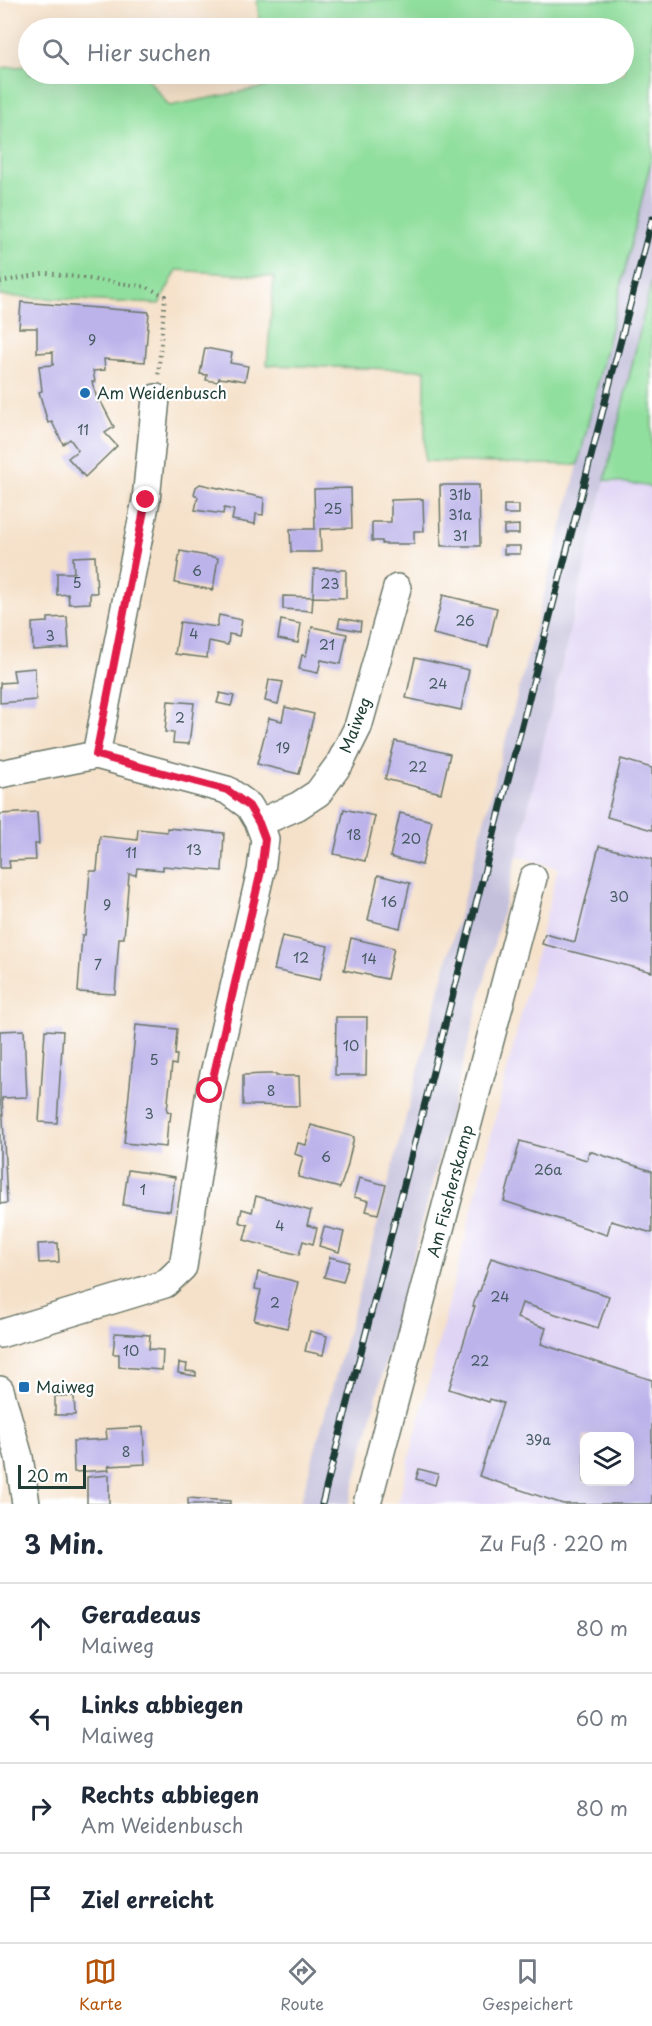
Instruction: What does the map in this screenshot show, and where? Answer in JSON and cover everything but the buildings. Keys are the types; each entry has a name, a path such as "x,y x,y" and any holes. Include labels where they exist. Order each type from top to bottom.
{"street":[{"path":"96,755 146,500 156,398"},
{"name":"Maiweg","path":"259,823 298,806 318,793 340,764 358,728 397,588"},
{"path":"0,774 96,755 227,790 249,806 265,839 261,871 210,1091 183,1267 165,1284 0,1334"},
{"name":"Am Fischerskamp","path":"367,1504 533,878"},
{"path":"0,1390 19,1457 26,1504"}],"path":[{"path":"0,282 47,273 147,287 165,296 156,398"}],"shaded area":[{"path":"652,157 652,279 517,856 349,1504 300,1504 380,1215 578,465"},
{"path":"605,480 652,487 652,1504 398,1504 558,868 517,856"}],"green space":[{"path":"257,0 652,0 652,157 578,465 425,461 425,370 267,365 274,277 177,270 159,304 0,296 0,68 18,67 18,84 152,84 169,106 266,87 266,84 634,84 634,18 259,18"},
{"path":"652,279 652,487 605,480"}],"railway":[{"path":"322,1504 652,219"}],"place":[{"name":"Am Weidenbusch","path":"85,393"},
{"name":"Maiweg","path":"24,1387"}],"route":[{"path":"146,500 96,755 227,790 249,806 265,839 261,871 210,1091"}]}
